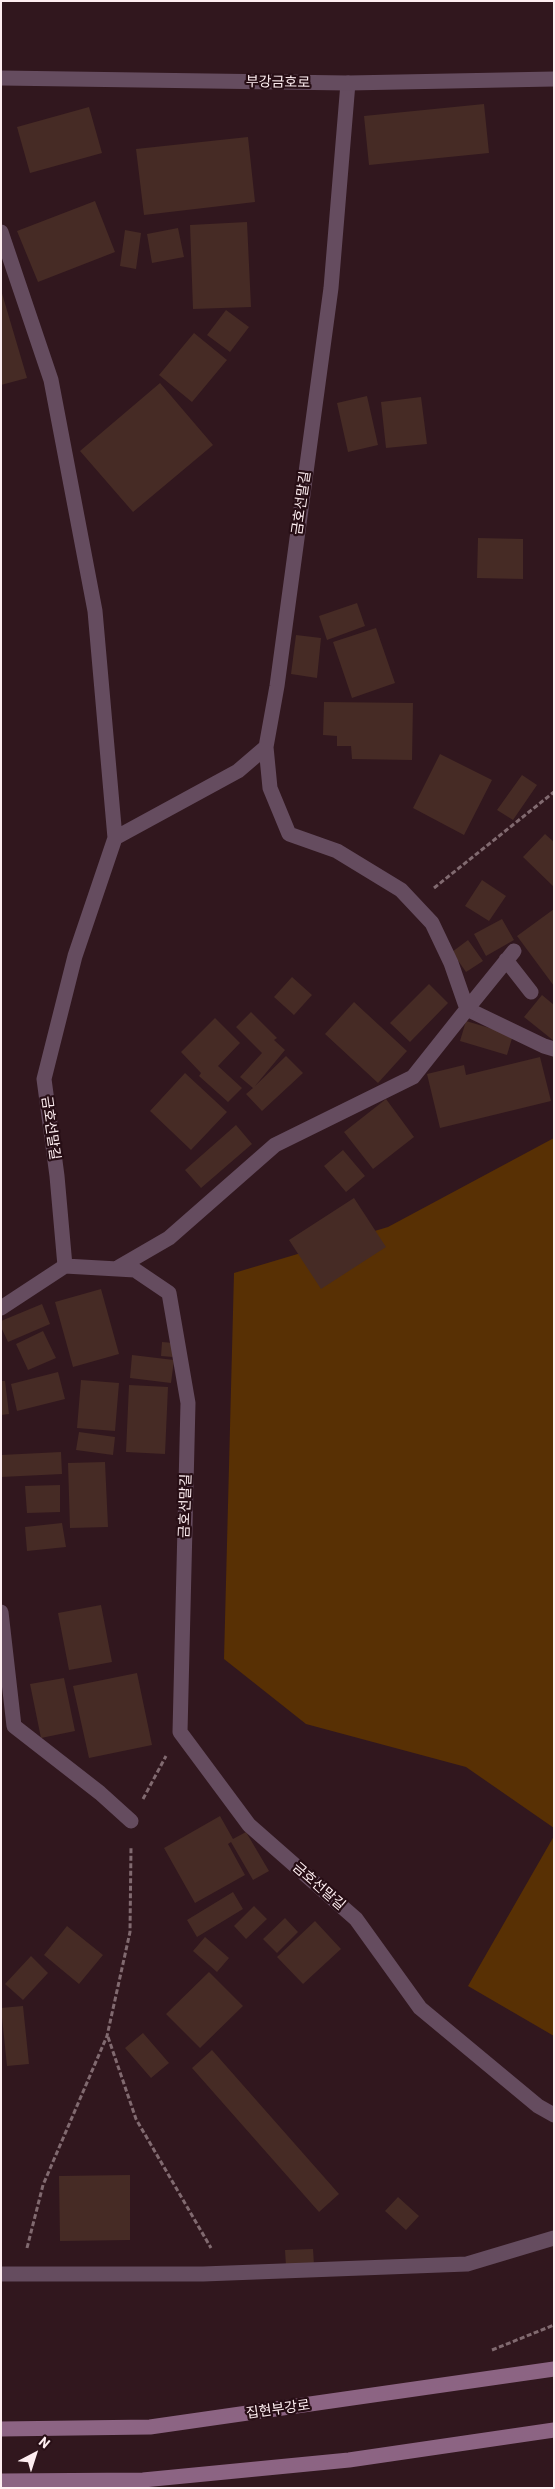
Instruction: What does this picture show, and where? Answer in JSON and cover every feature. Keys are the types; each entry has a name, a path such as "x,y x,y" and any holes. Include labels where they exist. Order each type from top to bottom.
{"main road":[{"name":"집현부강로","path":"1,2429 150,2427 554,2369"},
{"path":"1,2481 143,2480 349,2460 554,2430"}],"street":[{"name":"부강금호로","path":"1,78 348,83 554,78"},
{"name":"금호선말길","path":"348,83 331,288 277,686 266,748 270,788 289,834 337,851 401,890 432,923 451,962 467,1009"},
{"name":"금호선말길","path":"1,232 51,380 93,601 115,838 74,956 44,1079 57,1176 65,1266 135,1270 169,1293 188,1403 180,1732 249,1825 356,1919 420,2008 538,2106 554,2115"},
{"path":"115,838 238,771 266,748"},
{"path":"119,1268 169,1238 275,1145 413,1076 510,956 531,992"},
{"path":"467,1009 554,1049"},
{"path":"1,1308 65,1266"},
{"path":"1,1612 14,1726 100,1792 131,1821"},
{"path":"1,2274 226,2274 467,2264 554,2238"}],"path":[{"path":"414,903 554,792"},
{"path":"20,2273 43,2186 108,2036 130,1932 131,1821 180,1732"},
{"path":"108,2036 136,2119 226,2274"}],"shaded area":[{"path":"554,1138 554,1828 466,1767 306,1724 224,1659 234,1273 388,1227"},
{"path":"554,1836 554,2036 468,1986"}],"building":[{"path":"484,104 489,153 369,165 364,116"},
{"path":"89,107 102,153 30,173 17,127"},
{"path":"248,137 255,202 144,215 136,149"},
{"path":"95,201 115,252 38,282 17,231"},
{"path":"247,222 251,307 193,309 190,225"},
{"path":"178,228 184,257 152,263 147,234"},
{"path":"125,230 141,233 136,269 120,266"},
{"path":"1,290 27,378 1,385"},
{"path":"226,310 249,327 230,352 207,335"},
{"path":"194,333 227,360 192,402 159,375"},
{"path":"160,383 213,445 133,512 80,451"},
{"path":"367,396 378,445 348,452 337,403"},
{"path":"421,397 427,444 386,448 381,402"},
{"path":"478,538 523,539 523,579 477,578"},
{"path":"357,603 365,626 327,640 319,616"},
{"path":"376,628 395,683 352,698 333,642"},
{"path":"296,635 321,638 317,678 291,674"},
{"path":"324,702 413,703 412,760 352,759 351,746 337,746 337,736 323,735"},
{"path":"440,754 492,780 464,835 413,808"},
{"path":"522,775 537,785 513,820 497,810"},
{"path":"545,834 554,842 553,886 523,857"},
{"path":"482,880 506,896 489,921 465,906"},
{"path":"554,909 554,986 517,936"},
{"path":"502,919 514,940 486,956 474,934"},
{"path":"468,940 483,961 466,972 452,952"},
{"path":"292,977 312,995 294,1015 274,997"},
{"path":"429,984 448,1003 410,1042 390,1023"},
{"path":"542,995 554,1005 554,1041 524,1017"},
{"path":"354,1002 407,1051 378,1083 325,1034"},
{"path":"251,1012 277,1038 274,1040 285,1050 255,1086 286,1056 303,1073 262,1111 246,1094 253,1088 240,1077 262,1053 236,1027"},
{"path":"215,1018 240,1043 218,1066 242,1088 228,1102 199,1076 201,1073 181,1052"},
{"path":"466,1021 513,1035 507,1055 460,1041"},
{"path":"540,1057 551,1101 440,1128 427,1074 464,1065 466,1075"},
{"path":"185,1073 227,1112 191,1150 150,1111"},
{"path":"386,1099 414,1137 373,1169 344,1132"},
{"path":"236,1125 252,1144 201,1188 185,1170"},
{"path":"343,1150 365,1176 346,1192 324,1166"},
{"path":"354,1198 386,1247 321,1289 289,1240"},
{"path":"101,1289 119,1354 73,1367 55,1302"},
{"path":"42,1304 50,1324 8,1342 1,1327 1,1321"},
{"path":"43,1331 56,1358 28,1370 16,1344"},
{"path":"162,1342 174,1343 173,1357 161,1356"},
{"path":"132,1355 174,1360 171,1383 130,1378"},
{"path":"58,1372 65,1399 17,1411 11,1384"},
{"path":"81,1380 119,1383 115,1431 77,1428"},
{"path":"1,1381 5,1381 9,1414 1,1415"},
{"path":"129,1385 168,1387 165,1454 126,1452"},
{"path":"79,1432 115,1437 113,1455 76,1450"},
{"path":"61,1452 62,1474 1,1477 1,1455"},
{"path":"105,1462 108,1527 70,1528 68,1463"},
{"path":"60,1485 60,1512 27,1513 25,1486"},
{"path":"62,1523 66,1547 27,1551 25,1527"},
{"path":"101,1605 112,1662 69,1670 58,1613"},
{"path":"137,1673 152,1745 89,1758 73,1686"},
{"path":"64,1678 75,1731 41,1738 30,1684"},
{"path":"220,1816 233,1839 246,1832 269,1871 253,1880 231,1842 228,1844 245,1875 195,1903 164,1848"},
{"path":"233,1892 243,1909 197,1937 187,1920"},
{"path":"254,1906 267,1919 246,1939 234,1926"},
{"path":"285,1918 298,1932 277,1953 263,1939"},
{"path":"315,1921 341,1949 303,1984 277,1957"},
{"path":"67,1926 103,1955 79,1984 44,1955"},
{"path":"205,1937 229,1958 217,1972 193,1951"},
{"path":"31,1956 48,1973 23,2000 5,1984"},
{"path":"209,1972 243,2006 200,2048 166,2014"},
{"path":"23,2006 29,2064 7,2066 1,2008"},
{"path":"143,2033 169,2063 151,2078 125,2048"},
{"path":"212,2050 339,2194 319,2212 192,2068"},
{"path":"130,2175 130,2240 60,2241 59,2176"},
{"path":"398,2197 419,2216 406,2230 385,2211"},
{"path":"313,2249 314,2265 286,2266 285,2250"}]}
